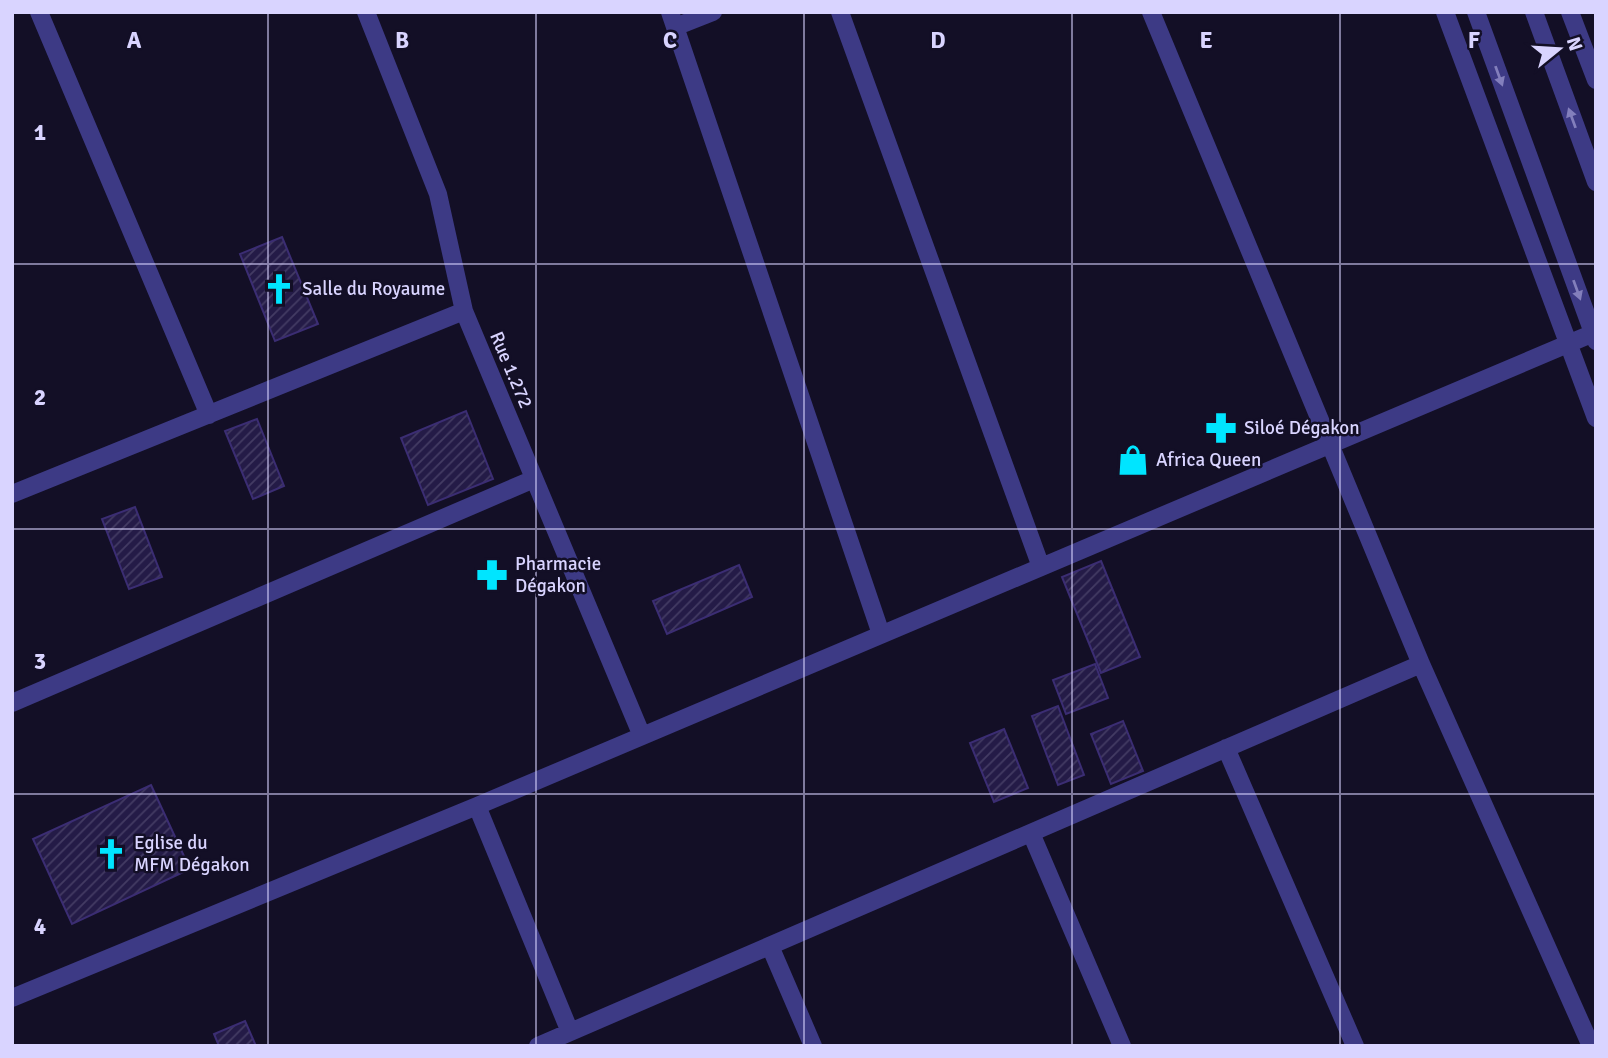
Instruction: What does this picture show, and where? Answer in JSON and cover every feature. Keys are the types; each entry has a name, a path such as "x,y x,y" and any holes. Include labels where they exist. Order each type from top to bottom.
{"street":[{"path":"39,12 209,415"},
{"name":"Rue 1.272","path":"366,12 438,194 464,312 642,736"},
{"path":"713,12 673,20 881,634"},
{"path":"841,12 1041,567"},
{"path":"1151,12 1421,664 1591,1046"},
{"path":"1445,12 1596,418"},
{"path":"12,998 477,806 1568,344 1595,335 1476,12"},
{"path":"1534,12 1596,182"},
{"path":"1570,12 1596,79"},
{"path":"12,494 464,312"},
{"path":"12,703 534,479"},
{"path":"538,1046 1421,664"},
{"path":"1226,748 1355,1046"},
{"path":"477,806 570,1032"},
{"path":"1031,833 1122,1046"},
{"path":"770,946 813,1046"}],"building":[{"name":"Salle du Royaume","path":"282,237 318,324 275,341 240,254"},
{"path":"466,411 493,479 428,505 401,438"},
{"path":"257,419 284,486 253,499 225,431"},
{"path":"135,507 162,577 129,589 102,519"},
{"path":"1101,561 1140,657 1101,673 1062,577"},
{"path":"739,565 752,597 667,634 653,601"},
{"path":"1095,664 1108,698 1066,714 1053,680"},
{"path":"1058,706 1084,775 1058,785 1032,716"},
{"path":"1123,721 1143,771 1111,784 1091,734"},
{"path":"1004,729 1028,788 994,802 970,743"},
{"name":"Eglise du MFM Dégakon","path":"151,785 190,869 72,924 33,839"},
{"path":"245,1021 256,1046 219,1046 214,1034"}],"place":[{"name":"Salle du Royaume","path":"279,289"},
{"name":"Siloé Dégakon","path":"1221,428"},
{"name":"Africa Queen","path":"1133,460"},
{"name":"Pharmacie Dégakon","path":"492,575"},
{"name":"Eglise du MFM Dégakon","path":"111,854"}]}
